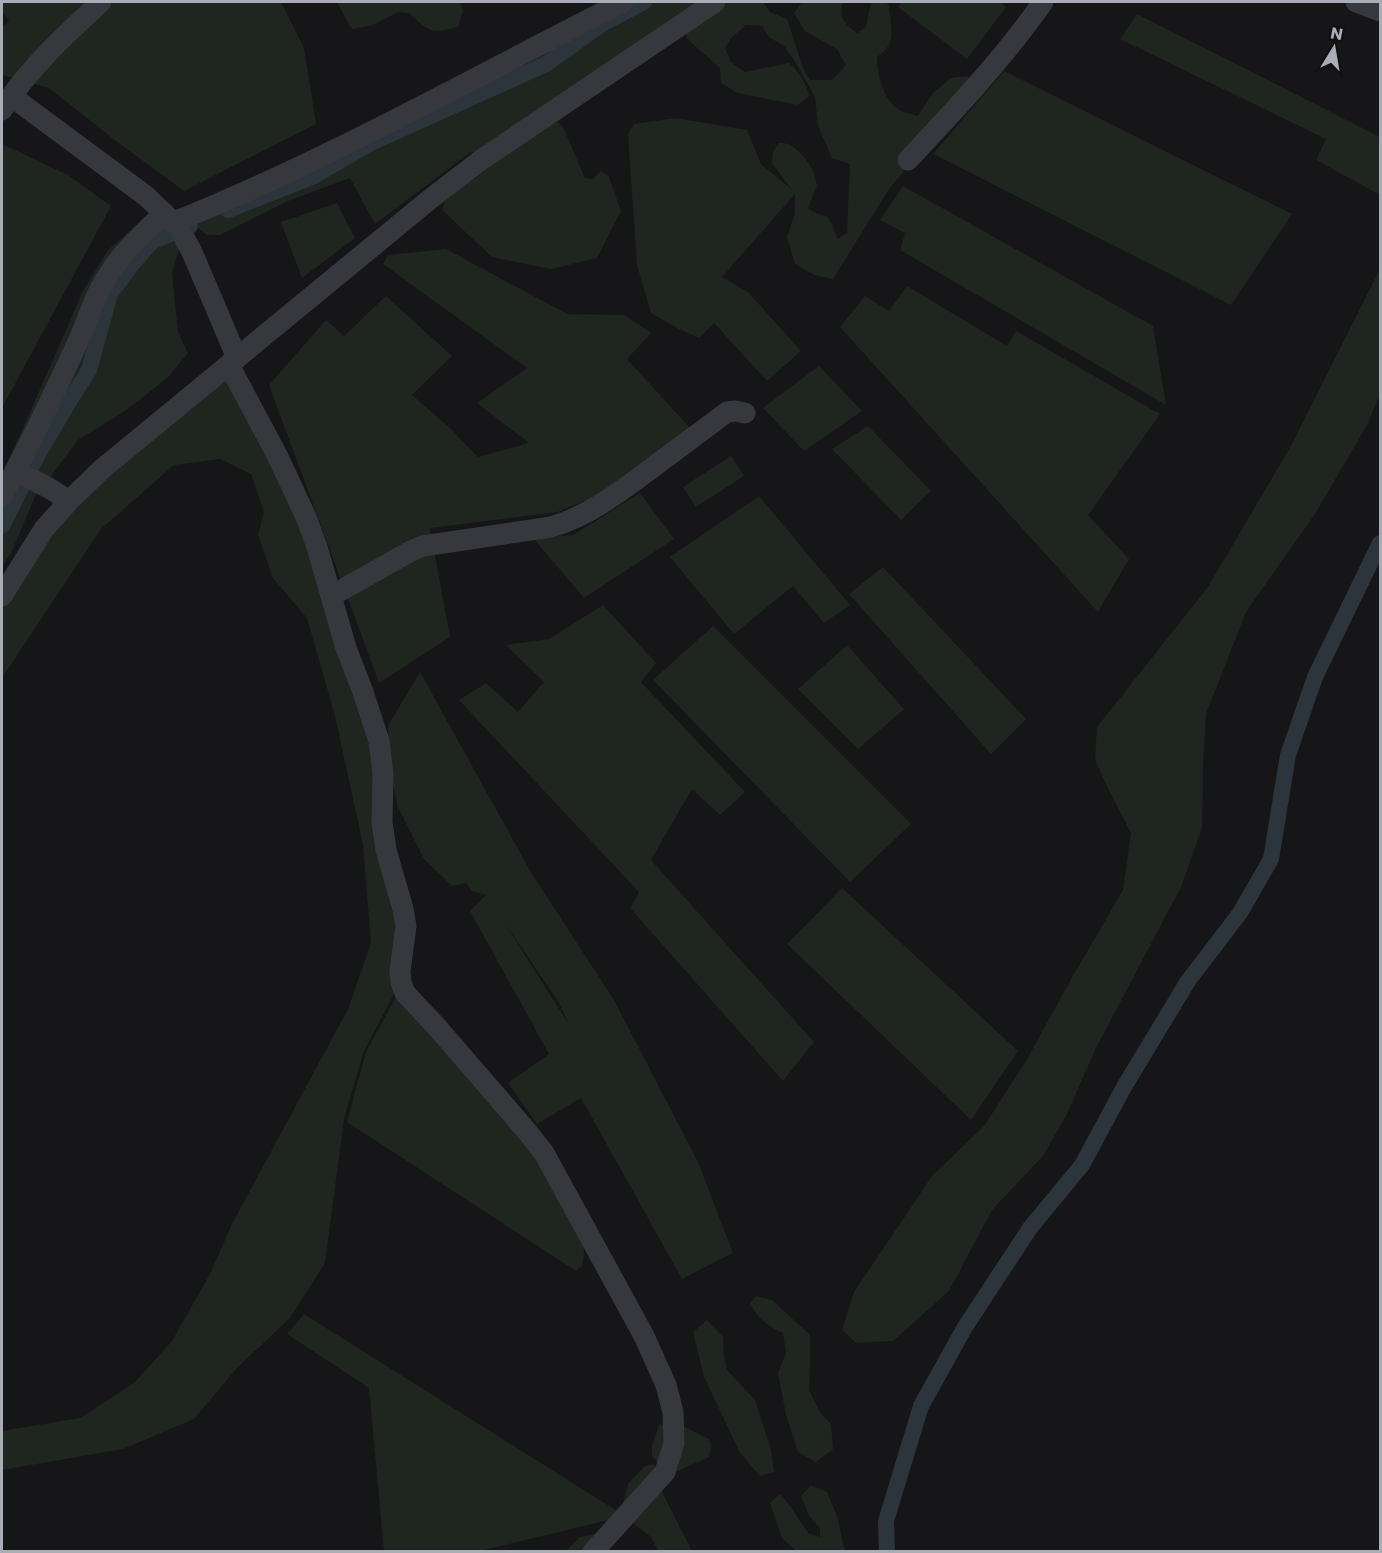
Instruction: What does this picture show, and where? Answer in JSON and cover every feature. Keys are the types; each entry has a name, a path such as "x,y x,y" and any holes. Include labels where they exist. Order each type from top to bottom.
{"street":[{"path":"101,2 32,71 6,103 146,196 172,221 192,252 233,361 306,518 317,547 346,648 379,741 383,774 383,831 406,926 400,971 405,993 518,1120 544,1153 644,1336 666,1385 673,1412 674,1443 665,1472 593,1551"},
{"path":"2,496 20,473 95,300 108,274 121,257 172,221 316,160 623,2"},
{"path":"2,596 44,529 102,469 429,200 481,160 715,2"},
{"path":"908,160 954,112 1021,33 1043,2"},
{"path":"1356,2 1380,12"},
{"path":"331,596 423,546 551,526 580,516 620,491 727,412 745,413"},
{"path":"20,473 69,501"}],"shaded area":[{"path":"2,2 281,2 304,48 316,124 184,191 49,88 2,75 2,27 9,21 2,11"},
{"path":"337,2 460,2 463,11 458,27 436,31 426,28 409,13 398,12 373,25 352,29"},
{"path":"608,2 701,2 476,160 472,151 375,224 350,178 288,201 220,235 207,235 196,225 195,216 216,193 423,104"},
{"path":"716,2 763,2 770,12 787,19 803,68 810,80 832,80 846,65 837,49 805,31 794,13 802,2 843,2 842,17 857,33 866,27 871,2 886,2 889,9 891,39 887,48 877,57 877,64 882,86 893,105 901,111 918,116 932,94 951,78 967,76 976,86 889,189 833,279 814,275 795,264 787,237 795,213 795,194 722,277 748,292 801,351 767,381 714,323 699,338 651,313 637,265 628,134 634,124 675,118 747,130 761,164 792,190 772,163 773,152 778,143 792,146 801,154 814,173 817,185 808,208 828,217 838,239 847,233 850,164 832,158 818,126 815,97 784,46 769,37 762,26 746,25 731,38 725,48 731,62 745,72 789,63 802,78 809,96 798,105 737,93 721,83 720,68 686,38 688,26"},
{"path":"902,2 1000,2 1006,7 967,59 898,7"},
{"path":"1137,14 1380,137 1380,195 1316,160 1326,139 1120,39"},
{"path":"1004,71 1292,214 1231,305 933,154"},
{"path":"554,119 563,127 585,178 593,179 601,171 609,177 621,211 597,258 551,269 492,257 442,210 446,198"},
{"path":"2,144 68,175 111,206 2,408"},
{"path":"903,186 1153,326 1166,405 900,250 905,233 880,220"},
{"path":"337,203 355,238 302,278 281,222"},
{"path":"154,218 182,239 172,273 178,332 188,353 170,375 146,395 78,440 35,497 11,553 2,567 2,473 83,291 108,250 135,226"},
{"path":"446,249 567,314 624,315 651,333 627,359 691,429 622,485 558,512 430,528 450,637 379,683 269,385 326,320 344,336 386,296 452,356 412,395 451,429 478,457 529,443 477,403 527,368 383,264 388,255"},
{"path":"1380,269 1380,394 1367,425 1315,514 1246,612 1206,714 1202,828 1181,887 1096,1048 1066,1116 1043,1156 992,1210 949,1291 893,1341 856,1343 842,1330 854,1292 932,1176 984,1126 1026,1061 1123,890 1131,833 1095,760 1097,727 1208,587 1292,444"},
{"path":"907,286 1007,346 1016,331 1160,414 1088,515 1129,559 1098,612 840,327 865,296 889,311"},
{"path":"234,355 378,726 401,936 402,979 364,1051 344,1119 325,1263 290,1318 237,1368 194,1419 123,1449 2,1470 2,1431 80,1418 134,1383 172,1341 210,1274 232,1224 348,1009 371,943 363,845 335,716 307,618 273,578 258,535 264,512 251,474 220,459 174,465 101,529 2,678 2,590 19,560"},
{"path":"819,366 862,411 804,451 763,408"},
{"path":"868,426 931,491 901,520 832,449"},
{"path":"731,456 744,476 696,507 683,487"},
{"path":"640,493 674,539 584,598 533,538 573,535"},
{"path":"759,496 850,605 824,623 793,586 734,634 670,557"},
{"path":"883,567 1026,719 991,754 849,594"},
{"path":"603,605 656,663 641,682 745,792 720,815 692,789 651,860 814,1042 783,1081 630,908 639,892 459,700 486,683 518,712 544,682 506,645 549,639"},
{"path":"713,626 911,824 850,882 653,680"},
{"path":"847,645 904,709 858,749 798,689"},
{"path":"420,672 532,874 614,1000 698,1162 733,1253 682,1279 581,1098 537,1124 508,1083 549,1054 470,911 486,895 472,891 466,883 452,886 424,859 398,807 386,753 389,724","holes":["504,922 558,1001 570,1026"]},
{"path":"842,888 1018,1051 971,1120 787,944"},
{"path":"403,984 581,1199 584,1254 582,1266 576,1271 347,1122 366,1052"},
{"path":"756,1296 772,1300 810,1335 809,1390 819,1411 831,1424 833,1449 816,1462 798,1452 786,1415 778,1373 786,1353 783,1333 767,1324 757,1314 750,1303"},
{"path":"304,1314 625,1516 480,1551 384,1551 369,1388 287,1334"},
{"path":"707,1320 723,1337 727,1370 755,1400 771,1450 774,1472 760,1476 740,1453 704,1377 693,1332"},
{"path":"675,1422 709,1439 711,1445 709,1457 678,1471 666,1472 652,1456 652,1445 659,1425"},
{"path":"653,1464 661,1471 662,1492 692,1551 658,1551 651,1537 634,1524 623,1503 628,1484 645,1466"},
{"path":"811,1485 827,1492 837,1516 845,1551 796,1551 782,1538 770,1503 780,1494 808,1533 820,1537 820,1528 809,1516 801,1496"},
{"path":"601,1533 611,1551 565,1552 580,1537"}],"waterway":[{"path":"228,210 312,177 371,143 546,64 602,24 644,2"},
{"path":"2,526 37,456 89,370 110,294 132,264 153,241 190,226"},
{"path":"887,1552 886,1521 921,1406 965,1327 1030,1228 1082,1165 1124,1087 1188,981 1240,913 1271,859 1288,755 1315,677 1380,543"}]}
